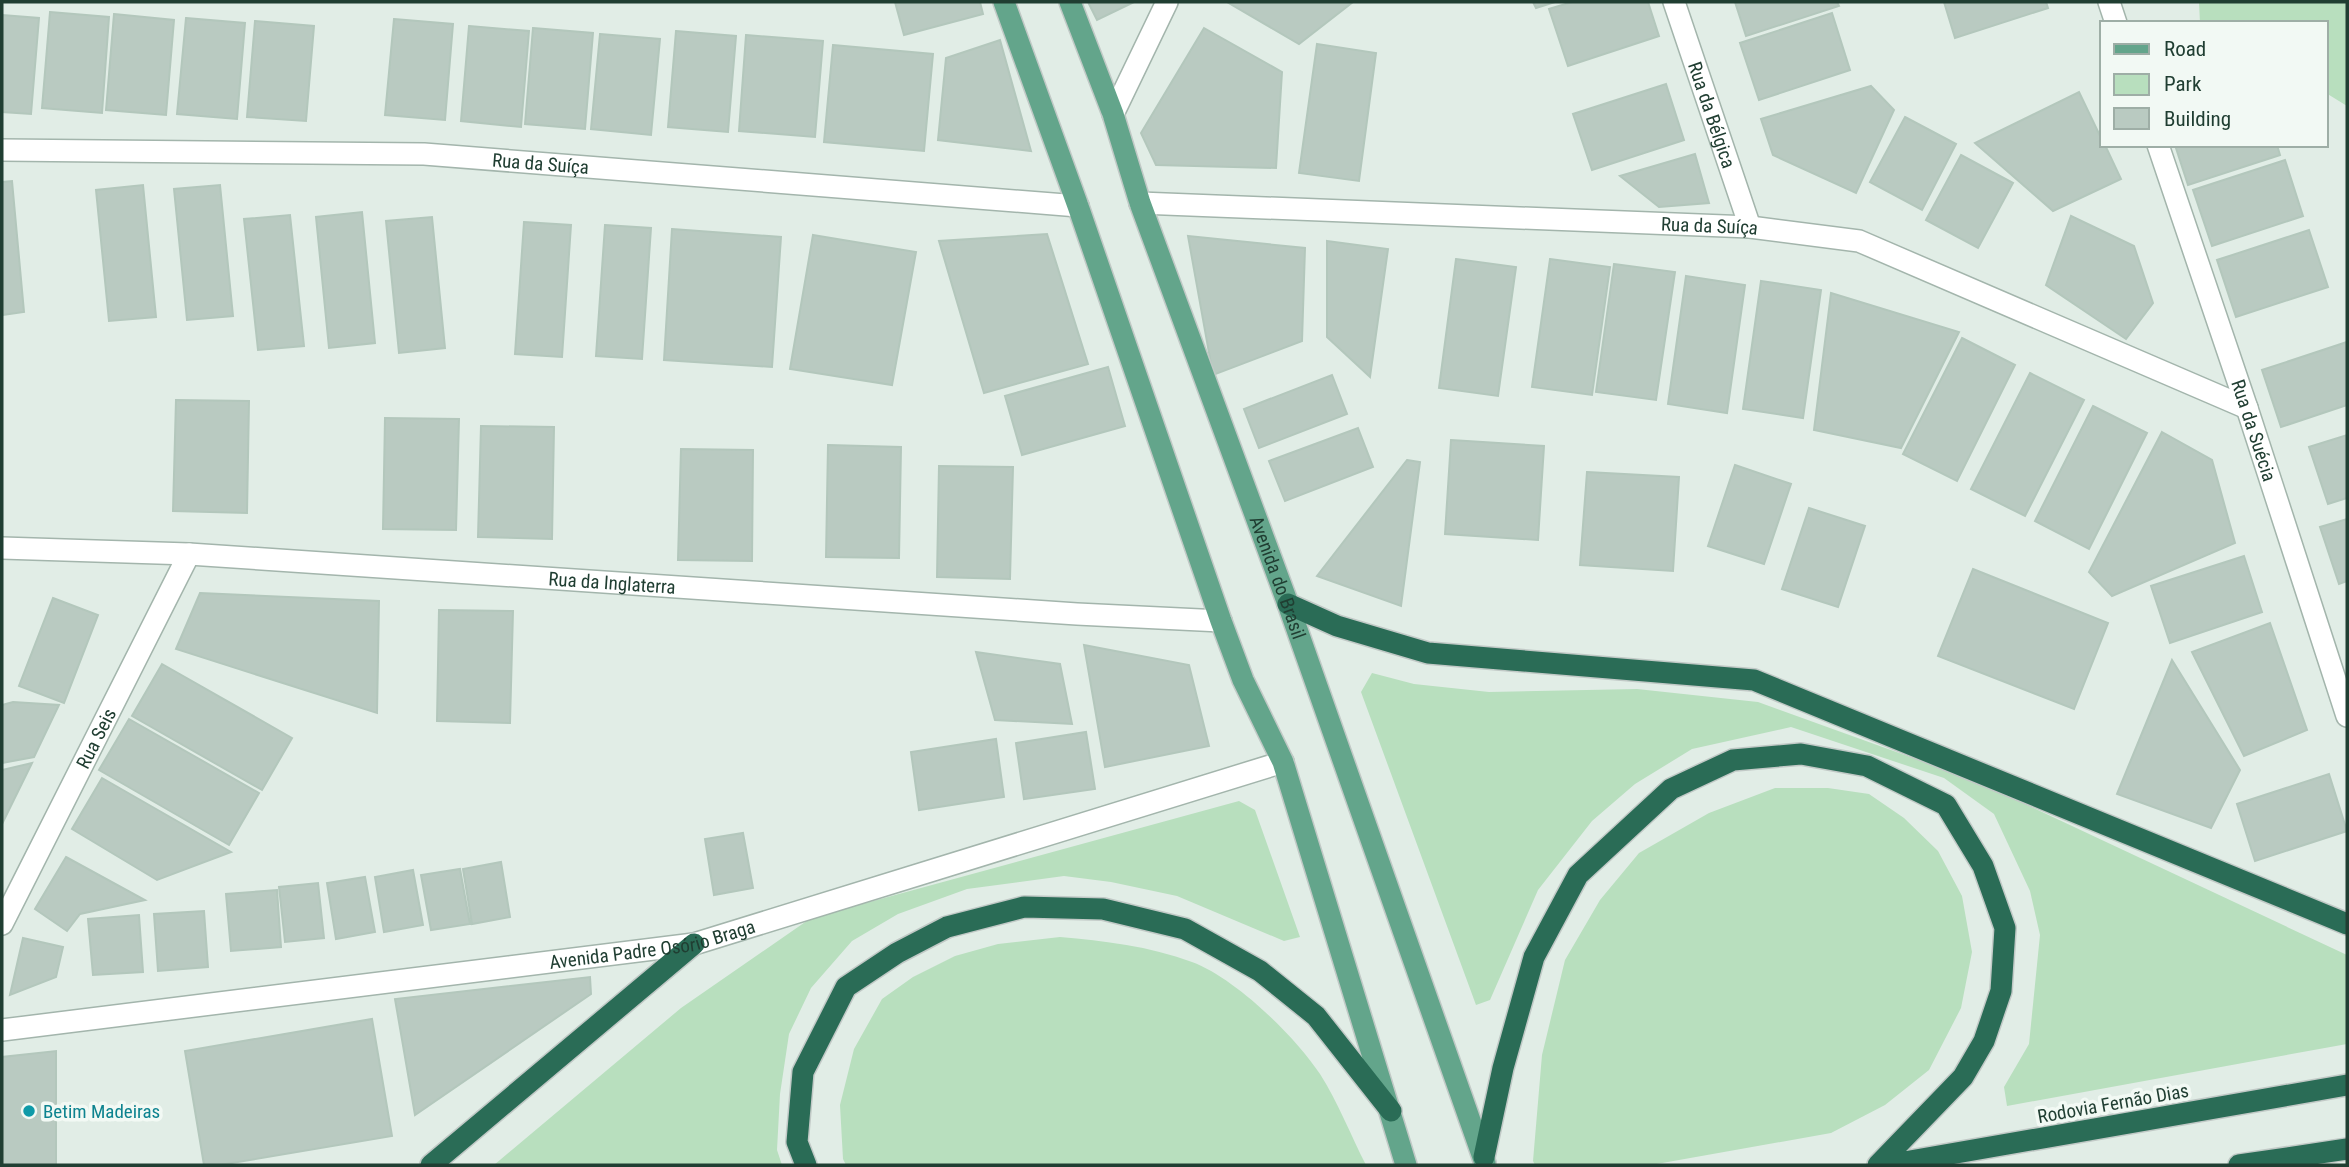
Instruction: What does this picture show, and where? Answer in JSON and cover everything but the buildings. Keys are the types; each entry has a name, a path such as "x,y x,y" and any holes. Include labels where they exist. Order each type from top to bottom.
{"highway":[{"path":"1288,604 1337,626 1428,653 1754,680 2347,924"},
{"path":"1485,1161 1503,1068 1534,957 1578,875 1671,789 1733,760 1801,754 1867,766 1946,806 1983,866 2005,928 2001,991 1984,1041 1963,1077 1878,1165"},
{"path":"806,1165 797,1142 803,1072 846,986 897,953 947,927 1024,906 1103,909 1185,929 1239,959 1260,971 1316,1016 1391,1111"},
{"path":"431,1165 694,944"},
{"name":"Rodovia Fernão Dias","path":"1887,1165 2347,1085"},
{"path":"2239,1165 2347,1149"}],"main road":[{"path":"1004,2 1222,621 1244,680 1283,762 1406,1165"},
{"name":"Avenida do Brasil","path":"1070,2 1113,114 1140,203 1288,604 1485,1161"}],"street":[{"path":"1113,114 1167,2"},
{"name":"Rua da Bélgica","path":"1674,2 1750,227"},
{"path":"2109,2 2115,21"},
{"name":"Rua da Suécia","path":"2159,147 2347,716"},
{"name":"Rua da Suíça","path":"2,150 424,154 1078,206"},
{"name":"Rua da Suíça","path":"1140,203 1750,227 1859,241 2247,408"},
{"name":"Rua da Inglaterra","path":"2,548 189,554 1049,612 1222,621"},
{"name":"Rua Seis","path":"2,924 189,554"},
{"name":"Avenida Padre Osório Braga","path":"2,1030 694,944 1283,762"}],"green space":[{"path":"2199,2 2347,2 2347,106 2328,94 2328,21 2200,21"},
{"path":"1372,673 1414,684 1489,692 1637,689 1758,702 1974,780 2347,955 2347,1044 2007,1106 2004,1087 2029,1044 2040,935 2030,891 1994,814 1944,778 1791,727 1692,749 1635,784 1592,821 1538,890 1490,1000 1476,1005 1361,692"},
{"path":"1775,788 1828,788 1869,794 1904,818 1938,851 1962,896 1972,952 1961,1008 1929,1070 1885,1105 1831,1133 1651,1165 1535,1165 1533,1161 1542,1055 1565,960 1600,900 1639,853 1709,813"},
{"path":"1239,801 1255,810 1300,937 1284,941 1177,896 1111,882 1064,876 967,889 898,914 852,941 811,988 789,1034 780,1094 777,1150 782,1165 494,1165 681,1008 811,918"},
{"path":"1060,937 1126,945 1176,956 1209,970 1245,994 1295,1042 1320,1074 1366,1165 846,1165 843,1159 840,1105 854,1049 882,999 913,977 955,956 998,944"}],"place":[{"name":"Betim Madeiras","path":"29,1111"}]}
